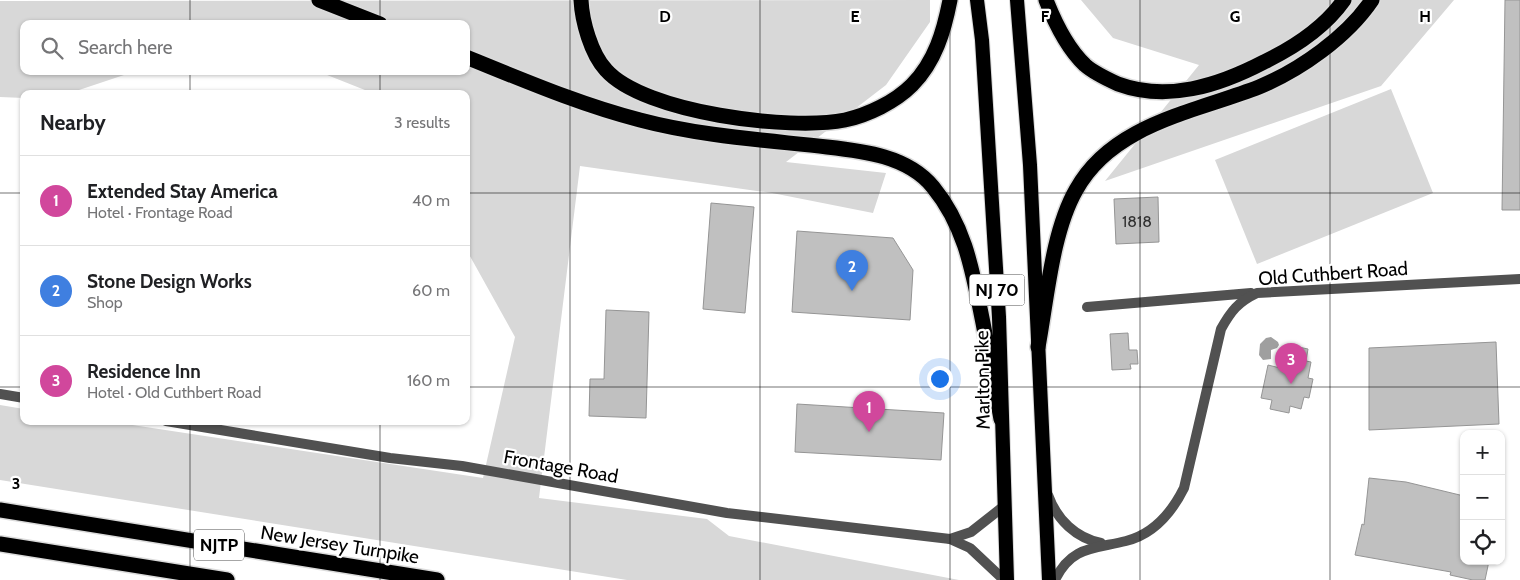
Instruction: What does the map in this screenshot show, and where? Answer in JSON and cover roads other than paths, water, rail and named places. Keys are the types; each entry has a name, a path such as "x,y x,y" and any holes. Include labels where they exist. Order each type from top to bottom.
{"highway":[{"path":"319,0 370,20"},
{"path":"581,0 582,17 591,43 605,70 635,92 664,102 728,115 772,122 805,124 846,120 871,112 911,86 926,68 938,46 950,0"},
{"name":"Marlton Pike","path":"977,0 982,40 998,298 1008,580"},
{"name":"NJ 70","path":"1017,0 1030,165 1049,580"},
{"path":"1046,0 1071,49 1086,66 1107,80 1138,91 1168,92 1194,89 1239,75 1283,52 1319,27 1344,0"},
{"path":"1038,347 1065,213 1076,189 1106,154 1150,126 1260,86 1285,73 1338,36 1372,0"},
{"path":"470,59 545,88 640,120 728,136 874,154 900,162 918,173 932,185 946,204 962,233 972,268 1001,419"},
{"name":"New Jersey Turnpike","path":"0,510 438,580"},
{"name":"NJTP","path":"0,544 227,580"}],"street":[{"name":"Old Cuthbert Road","path":"1055,580 1064,565 1076,554 1090,547 1127,541 1147,532 1173,508 1184,488 1222,329 1233,308 1241,300 1257,293 1520,279"},
{"path":"1087,307 1257,293"},
{"path":"0,394 20,397"},
{"name":"Frontage Road","path":"190,425 390,458 462,466 727,513 821,522 950,540 970,548 1004,580"},
{"name":"Old Cuthbert Road","path":"1044,482 1052,506 1067,525 1087,539 1105,544"},
{"path":"950,540 971,532 1004,506"}],"place":[{"name":"Stone Design Works","path":"852,291"},
{"name":"Residence Inn","path":"1291,384"},
{"name":"Extended Stay America","path":"869,432"}]}
